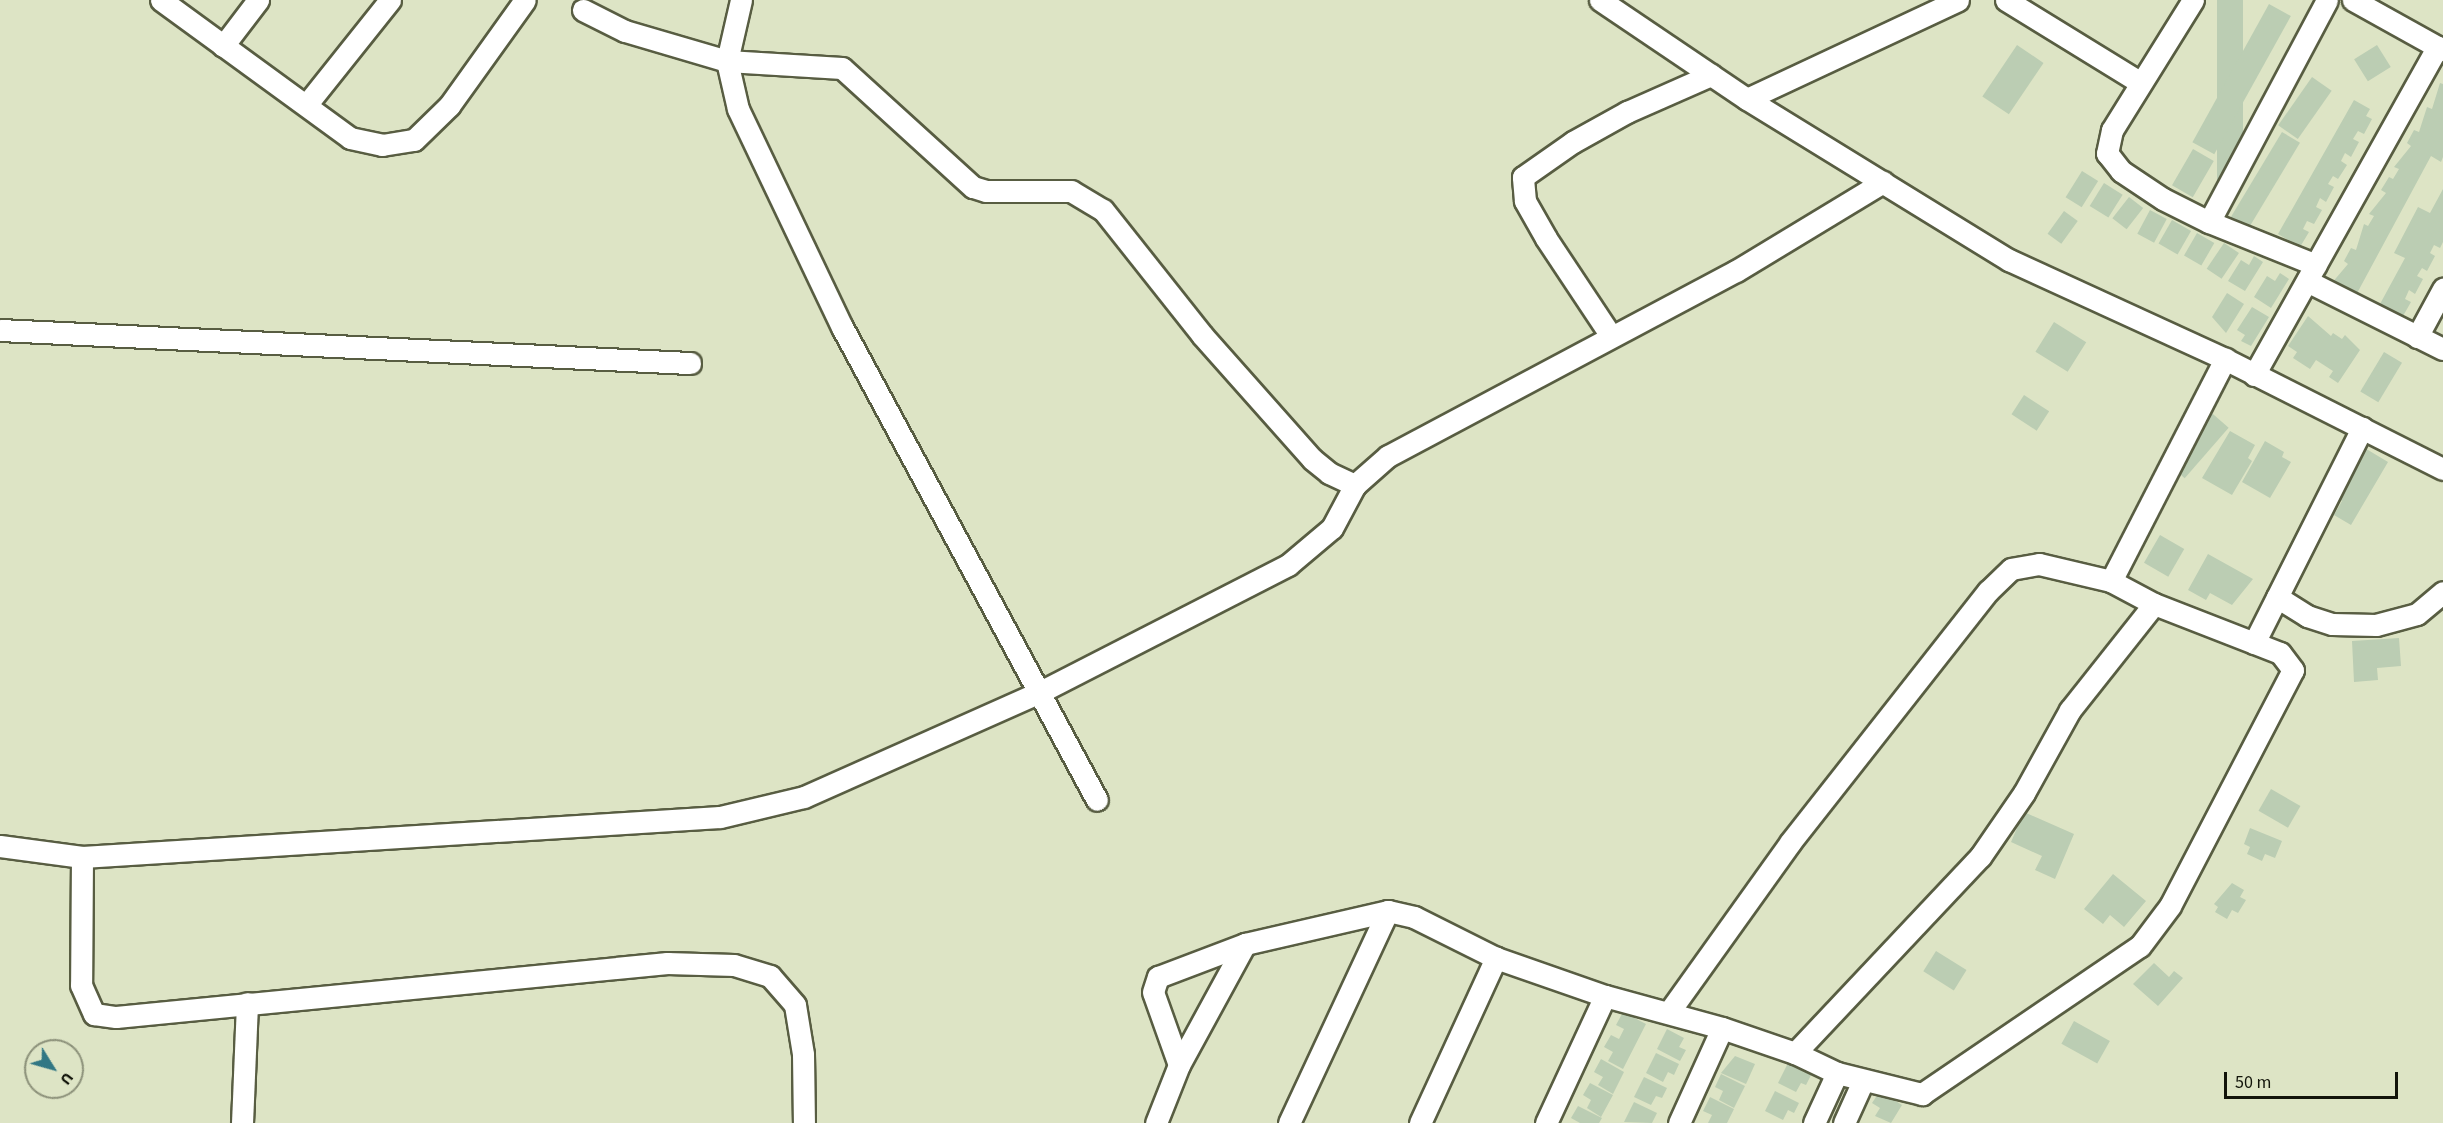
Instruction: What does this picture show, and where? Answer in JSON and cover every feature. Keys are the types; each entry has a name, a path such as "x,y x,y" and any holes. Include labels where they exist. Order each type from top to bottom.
{"street":[{"path":"161,0 307,104 350,138 382,146 414,140 449,106 525,0"},
{"path":"223,46 258,0"},
{"path":"307,104 390,0"},
{"path":"741,0 727,61 738,110 842,327 1097,800"},
{"path":"1600,0 1747,99 2009,260 2225,359 2443,469"},
{"path":"1747,99 1959,0"},
{"path":"2006,0 2141,83"},
{"path":"2193,0 2112,130 2107,153 2121,171 2209,222 2312,273 2418,337 2443,349"},
{"path":"2209,222 2328,0"},
{"path":"2254,375 2440,48 2353,0"},
{"path":"583,10 625,31 727,61 842,68 973,187 986,191 1071,191 1102,210 1202,335 1312,459 1329,473 1355,485"},
{"path":"1611,336 1546,238 1525,201 1523,177 1574,142 1627,112 1711,75"},
{"path":"0,846 82,857 720,817 804,797 1038,693 1288,565 1332,528 1355,485 1388,456 1736,271 1883,182"},
{"path":"2418,337 2443,289"},
{"path":"0,330 690,363"},
{"path":"2111,581 2225,359"},
{"path":"2254,643 2362,428"},
{"path":"1179,1065 1153,992 1158,977 1245,944 1388,911 1414,917 1496,958 1605,996 1722,1028 1795,1053 1837,1073 1922,1094 2140,946 2170,906 2293,669 2280,653 2154,604 2111,581 2039,564 2011,569 1988,591 1790,843 1669,1012"},
{"path":"2277,597 2307,616 2332,624 2376,625 2417,614 2443,592"},
{"path":"1795,1053 1980,857 2024,793 2070,710 2154,604"},
{"path":"82,857 81,985 94,1014 116,1017 668,963 734,965 770,976 795,1005 803,1054 804,1123"},
{"path":"1289,1123 1388,911"},
{"path":"1156,1123 1179,1065 1245,944"},
{"path":"1420,1123 1496,958"},
{"path":"1546,1123 1605,996"},
{"path":"242,1123 247,1003"},
{"path":"1679,1123 1722,1028"},
{"path":"1814,1123 1837,1073"},
{"path":"1844,1123 1863,1081"}],"building":[{"path":"2217,0 2243,0 2243,186 2217,186"},
{"path":"2269,4 2291,16 2214,154 2192,142"},
{"path":"2017,45 2044,63 2009,114 1982,96"},
{"path":"2377,45 2391,67 2368,81 2354,59"},
{"path":"2312,77 2332,91 2298,139 2278,125"},
{"path":"2440,83 2443,84 2443,157 2441,162 2431,156 2355,297 2331,284 2348,264 2344,261 2351,248 2356,250 2364,224 2368,226 2374,216 2369,214 2386,193 2381,190 2389,177 2393,179 2399,169 2394,167 2411,146 2407,143 2414,130 2419,132 2427,107 2432,109"},
{"path":"2354,100 2370,109 2366,116 2372,119 2364,134 2358,131 2353,139 2359,142 2351,157 2345,153 2341,161 2347,165 2338,179 2333,176 2328,184 2334,187 2326,202 2320,198 2316,207 2322,210 2314,224 2307,221 2303,229 2309,232 2300,247 2278,234"},
{"path":"2282,132 2300,143 2247,231 2229,220"},
{"path":"2193,149 2214,161 2193,197 2172,185"},
{"path":"2082,171 2098,181 2082,207 2066,197"},
{"path":"2104,183 2123,195 2108,218 2090,206"},
{"path":"2443,189 2443,242 2440,248 2434,245 2430,253 2435,256 2427,271 2422,268 2417,276 2423,279 2415,294 2409,290 2405,299 2411,302 2403,316 2380,304 2405,258 2394,253 2418,207 2430,213"},
{"path":"2129,197 2143,208 2127,229 2112,218"},
{"path":"2150,210 2167,219 2154,243 2137,234"},
{"path":"2064,211 2078,221 2061,244 2048,234"},
{"path":"2172,220 2191,231 2178,254 2158,243"},
{"path":"2197,233 2214,243 2201,266 2184,256"},
{"path":"2224,243 2239,253 2222,279 2207,269"},
{"path":"2254,256 2263,262 2245,291 2228,281 2241,260 2249,265"},
{"path":"2280,273 2289,279 2271,308 2254,297 2267,276 2275,281"},
{"path":"2227,293 2244,304 2226,333 2212,317"},
{"path":"2252,307 2269,317 2251,346 2241,341 2245,335 2237,330"},
{"path":"2308,316 2331,336 2333,333 2342,339 2345,335 2360,350 2338,383 2329,377 2333,371 2316,360 2310,369 2293,358 2297,352 2288,346"},
{"path":"2054,322 2086,342 2068,372 2035,352"},
{"path":"2384,352 2402,363 2378,402 2360,391"},
{"path":"2024,395 2049,411 2037,431 2011,414"},
{"path":"2206,408 2229,428 2185,478 2162,459"},
{"path":"2230,431 2255,445 2248,458 2252,461 2232,495 2202,478"},
{"path":"2265,441 2284,452 2282,457 2291,462 2270,498 2242,482"},
{"path":"2363,447 2388,462 2351,525 2334,515 2342,501 2334,497"},
{"path":"2160,535 2184,549 2168,577 2144,563"},
{"path":"2208,554 2253,579 2232,605 2210,593 2206,600 2188,590"},
{"path":"2399,638 2401,666 2377,668 2378,680 2354,682 2352,641"},
{"path":"2271,789 2300,806 2288,828 2258,811"},
{"path":"2024,812 2074,834 2055,879 2035,870 2042,856 2011,842"},
{"path":"2250,828 2282,841 2275,858 2265,854 2262,861 2247,854 2250,847 2244,844"},
{"path":"2113,874 2146,901 2124,927 2110,915 2103,924 2084,909"},
{"path":"2232,883 2244,890 2240,897 2246,900 2238,913 2232,910 2227,919 2215,912 2218,907 2214,904"},
{"path":"1936,951 1967,970 1954,990 1923,971"},
{"path":"2154,963 2169,977 2174,971 2183,978 2158,1006 2133,984"},
{"path":"1623,1012 1646,1024 1623,1069 1608,1061 1613,1052 1604,1047 1611,1035 1619,1039 1624,1029 1616,1025"},
{"path":"2074,1021 2110,1041 2097,1064 2061,1044"},
{"path":"1667,1029 1684,1038 1679,1047 1686,1050 1680,1061 1657,1049"},
{"path":"1656,1053 1679,1064 1674,1075 1668,1072 1663,1082 1646,1073"},
{"path":"1735,1056 1755,1064 1746,1084 1721,1073"},
{"path":"1601,1059 1624,1072 1613,1094 1598,1085 1603,1077 1594,1072"},
{"path":"1788,1063 1811,1075 1806,1085 1801,1083 1796,1092 1778,1083"},
{"path":"1721,1074 1745,1086 1734,1108 1719,1100 1723,1091 1715,1087"},
{"path":"1644,1077 1667,1088 1662,1098 1656,1096 1651,1105 1634,1097"},
{"path":"1590,1083 1613,1095 1601,1117 1587,1108 1591,1100 1583,1095"},
{"path":"1775,1091 1799,1103 1794,1113 1788,1110 1783,1120 1765,1111"},
{"path":"1880,1091 1902,1105 1891,1123 1875,1116 1880,1108 1872,1103"},
{"path":"1710,1097 1734,1109 1727,1123 1708,1123 1712,1115 1703,1111"},
{"path":"1634,1102 1657,1113 1652,1123 1624,1122"},
{"path":"1578,1106 1602,1118 1599,1123 1580,1123 1571,1118"}]}
